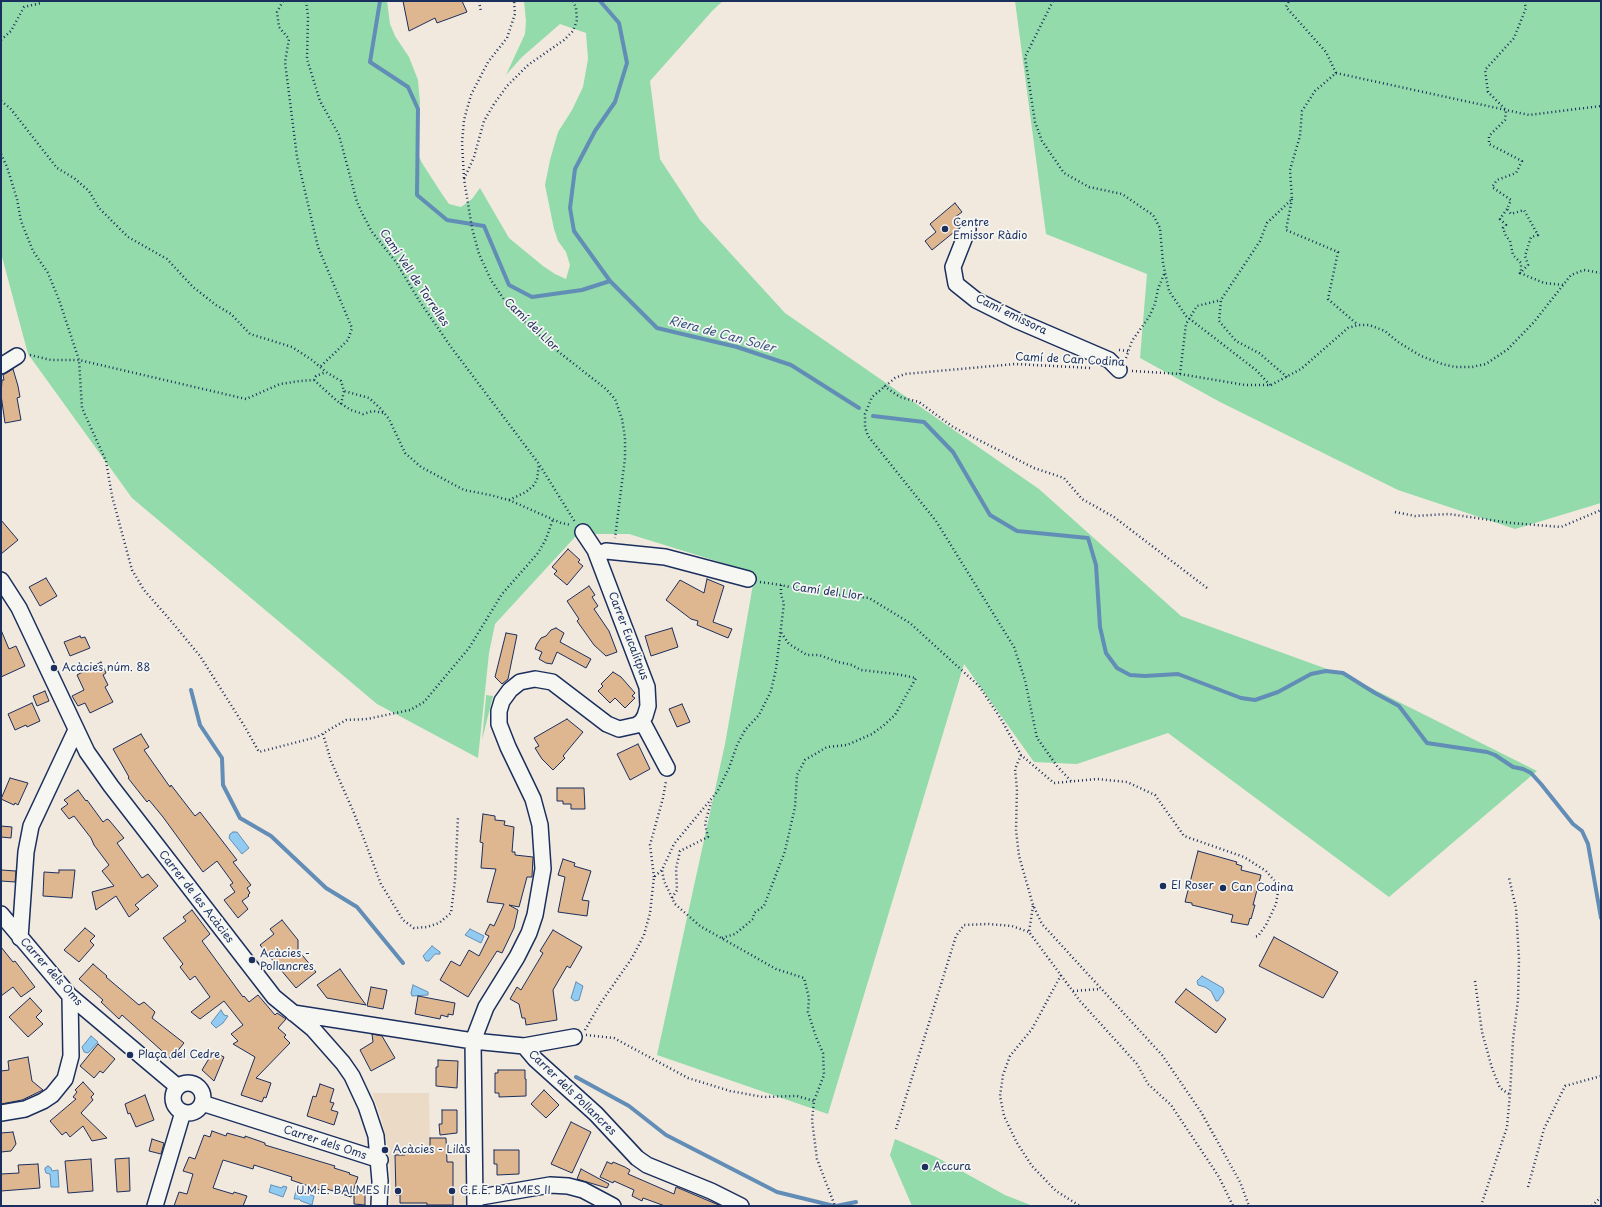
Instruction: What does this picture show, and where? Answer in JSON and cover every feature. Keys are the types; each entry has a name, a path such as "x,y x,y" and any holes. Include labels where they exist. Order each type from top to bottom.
{"street":[{"name":"Camí emissora","path":"968,229 953,267 956,284 976,300 1016,320 1109,360 1122,370"},
{"path":"1,366 17,356"},
{"name":"Carrer Eucalitpus","path":"581,530 596,555 647,687 648,706 642,721"},
{"path":"596,555 606,551 666,557 748,579"},
{"name":"Carrer de les Acàcies","path":"1,580 19,608 87,752 139,824 274,997 313,1029 343,1063 352,1076 360,1091 372,1121 376,1136 380,1160 379,1206"},
{"path":"612,1206 584,1190 568,1186 550,1185 475,1202 472,1041 486,1007 517,957 529,933 535,915 543,869 540,825 533,799 508,747 499,724 499,711 502,701 510,690 520,682 534,679 552,682 607,724 619,728 637,725 642,721 667,768"},
{"path":"20,938 26,852 31,826 76,730"},
{"name":"Carrer dels Oms","path":"1,914 70,996 178,1087"},
{"path":"1,1113 25,1109 43,1101 52,1095 65,1078 70,1067 71,1056 70,996"},
{"name":"Carrer dels Pollancres","path":"291,1012 472,1041 524,1046 535,1059 596,1114 637,1158 647,1165 711,1191 741,1206"},
{"path":"524,1046 574,1037"},
{"path":"187,1083 197,1085 202,1093 202,1103 197,1110 188,1113 183,1112 175,1105 175,1091 178,1087 187,1083"},
{"name":"Carrer dels Oms","path":"202,1103 380,1160"},
{"path":"155,1206 183,1112"}],"path":[{"path":"1,40 11,31 24,7 41,3 42,1"},
{"path":"283,1 277,12 280,27 289,40 285,62 297,157 318,248 352,328 348,340 320,367"},
{"name":"Camí Vell de Torrelles","path":"306,1 308,16 307,59 320,101 339,135 357,202 363,215 372,232 396,262 420,302 451,347 539,464 581,530"},
{"path":"479,1 481,12"},
{"name":"Camí del Llor","path":"514,1 515,14 507,38 488,62 471,95 464,120 462,143 464,179 472,228 479,254 491,280 503,298 532,329 606,389 615,399 622,419 625,438 625,452 615,530 614,552"},
{"path":"464,179 474,157 484,122 494,104 508,86 528,65 564,40 572,31 577,20 576,8 573,1"},
{"path":"1053,1 1026,57 1034,122 1042,141 1064,173 1089,187 1122,194 1153,215 1160,228 1168,291 1186,316 1256,370 1271,385"},
{"path":"1289,1 1286,7 1326,52 1336,73"},
{"path":"1520,273 1521,263 1513,255 1510,241 1503,228 1506,225 1500,219 1511,200 1492,187 1497,180 1516,173 1522,161 1489,144 1489,136 1506,120 1506,110 1488,92 1485,70 1514,38 1526,8 1524,1"},
{"path":"1336,73 1529,115 1601,106"},
{"path":"1336,73 1315,91 1302,111 1300,136 1290,170 1292,199 1286,230 1338,252 1328,299 1358,325 1369,325 1385,331 1398,342 1421,356 1442,364 1455,367 1472,367 1486,364 1508,349 1529,327 1571,275 1584,270 1601,272"},
{"path":"1,101 10,108 57,168 74,178 89,191 100,208 128,237 167,259 193,287 216,305 231,314 250,334 292,347 341,381 344,391 341,404"},
{"path":"1,154 17,199 21,221 33,251 48,273 54,286 79,360 82,408 106,461 112,496 132,570 144,590 172,621 200,656 246,727 259,752 317,737 346,720 368,719 410,710 424,702 469,648 502,594 538,554 546,539 553,519"},
{"path":"1287,377 1259,353 1236,341 1219,321 1221,300 1260,241 1267,223 1292,199"},
{"path":"1507,209 1511,214 1524,210 1538,235 1532,237 1525,256 1528,265 1520,273"},
{"path":"1122,370 1132,341 1149,317 1155,304 1158,289 1165,272"},
{"path":"1520,273 1544,283 1564,285"},
{"path":"1180,374 1186,324 1197,306 1221,300"},
{"name":"Camí de Can Codina","path":"1122,370 1180,374 1245,385 1271,385 1302,369 1348,328 1358,325"},
{"path":"17,356 28,354 51,360 79,360 246,399 280,384 314,380 341,404 351,410 362,414 373,411 384,413"},
{"name":"Camí de Can Codina","path":"1071,781 1057,766 1037,738 1025,680 1014,647 936,521 868,436 865,427 865,414 872,397 895,378 906,374 1015,364 1097,369"},
{"path":"314,380 316,376 326,372"},
{"path":"884,386 900,397 919,402 953,427 1021,462 1064,478 1082,499 1114,517 1206,588"},
{"path":"344,391 369,398 389,419 405,453 421,467 464,490 509,500 581,530"},
{"path":"509,500 526,492 533,486 537,480 539,464"},
{"path":"1395,512 1415,516 1449,514 1511,523 1561,527 1601,510"},
{"name":"Camí del Llor","path":"748,579 811,592 869,598 910,624 979,686 1001,719 1021,755"},
{"path":"654,877 662,870 674,844 718,792 729,768 737,745 745,730 759,715 772,691 784,603 781,595 781,585"},
{"path":"722,938 735,934 741,930 752,919 754,913 764,906 785,851 795,807 797,774 805,760 827,747 847,745 872,734 883,726 895,715 916,678 861,670 819,655 807,655 789,644 780,631"},
{"path":"323,734 331,761 354,813 381,884 403,920 414,928 427,927 439,923 451,913 455,880 458,817"},
{"path":"1249,1206 1240,1182 1202,1112 1162,1055 1042,924 1033,905 1019,856 1016,830 1017,789 1015,769 1021,755 1054,783 1097,779 1128,782 1155,795 1184,836 1244,857 1266,871 1279,886 1276,904 1266,925 1258,936 1253,937"},
{"path":"667,768 663,798 650,845 654,877 650,913 644,934 632,958 600,1004 582,1034 614,1038 688,1078 730,1091 763,1097 797,1096 814,1101"},
{"path":"672,898 677,890 676,868 680,851 708,837 705,824 712,800"},
{"path":"662,870 664,881 675,904 700,926 776,969 804,978 809,998 808,1012 816,1037 823,1052 824,1075 814,1101 812,1120 817,1159 835,1206"},
{"path":"1481,1206 1507,1127 1510,1094 1513,1040 1518,1000 1519,959 1516,908 1510,878"},
{"path":"1029,932 1033,905"},
{"path":"896,1129 956,936 964,925 988,924 1012,926 1029,932 1072,991 1137,1064 1148,1084 1171,1105 1219,1177 1233,1206"},
{"path":"1061,975 1032,1029 1010,1056 1003,1075 1000,1096 1004,1116 1017,1143 1032,1166 1056,1191 1080,1206"},
{"path":"1475,981 1482,1032 1492,1068 1500,1088 1510,1094"},
{"path":"1072,991 1101,989"},
{"path":"1528,1187 1544,1129 1565,1086 1601,1076"},
{"path":"1592,1206 1601,1197"}],"shaded area":[{"path":"372,1093 429,1093 430,1150 467,1150 467,1206 390,1206 391,1182 388,1148 381,1118"}],"green space":[{"path":"1,1 387,1 390,24 395,36 409,57 418,80 420,103 416,139 417,152 422,163 449,204 461,207 472,199 480,188 509,238 543,266 566,279 570,265 566,252 558,241 554,229 545,185 558,132 572,110 583,87 588,59 586,33 560,24 522,57 506,75 525,34 526,21 524,1 723,1 713,10 650,81 660,159 700,220 785,313 1039,489 1181,616 1349,677 1537,771 1389,897 1168,733 1077,764 1034,762 964,664 828,1114 657,1055 725,744 755,573 629,534 595,534 587,524 495,624 489,653 478,758 377,704 132,498 28,354 1,253"},
{"path":"1015,1 1601,1 1601,503 1515,529 1398,490 1220,402 1140,358 1147,274 1046,234"},
{"path":"486,695 493,696 482,740 486,697"},
{"name":"Accura","path":"895,1139 936,1157 1005,1195 1033,1206 912,1206 890,1155"}],"water":[{"path":"237,832 249,848 242,854 229,838 230,834"},
{"path":"470,929 484,936 481,943 465,935"},
{"path":"432,946 440,952 440,954 435,954 429,961 426,961 423,956"},
{"path":"1202,976 1223,988 1224,992 1218,1001 1216,1001 1211,991 1198,985 1197,981"},
{"path":"576,982 583,986 579,1000 575,1001 571,998"},
{"path":"413,985 428,992 428,995 412,996 411,993"},
{"path":"221,1010 224,1015 228,1016 223,1023 216,1028 211,1023"},
{"path":"91,1036 98,1042 88,1053 84,1052 82,1047"},
{"path":"48,1166 52,1171 58,1170 59,1187 51,1187 50,1174 46,1173 45,1170"},
{"path":"271,1185 282,1188 283,1186 287,1187 283,1197 269,1192"},
{"path":"297,1187 302,1192 314,1196 312,1205 299,1199 294,1199"}],"building":[{"path":"403,1 462,1 467,12 437,23 435,18 409,31"},
{"name":"Centre Emissor Ràdio","path":"955,203 962,212 954,218 960,225 959,228 932,250 925,241 936,232 930,224"},
{"path":"13,369 20,397 17,398 21,420 5,423 1,395 2,380 4,380 3,375"},
{"path":"1,520 18,540 1,554"},
{"path":"568,549 580,560 578,562 583,566 567,585 554,574 557,571 552,567"},
{"path":"46,578 57,596 40,606 29,587"},
{"path":"707,579 724,586 713,622 732,629 728,638 697,625 698,621 691,619 666,600 680,580 704,593"},
{"path":"589,586 595,595 592,597 598,606 594,609 609,631 617,652 606,656 594,645 577,621 579,619 567,601"},
{"path":"556,628 564,633 560,642 591,659 586,668 557,652 552,664 546,663 539,659 542,652 535,649 537,644 541,638"},
{"path":"672,628 678,647 651,656 645,636"},
{"path":"1,630 9,649 16,646 25,666 1,677"},
{"path":"506,633 517,635 508,679 502,684 495,677"},
{"path":"80,636 81,638 85,637 90,648 70,656 64,642"},
{"path":"101,662 106,673 103,675 108,685 105,687 113,702 90,713 85,703 78,706 72,696 84,690 77,675"},
{"path":"613,672 621,677 635,693 632,696 635,698 625,708 615,698 610,703 598,691 603,686 601,684"},
{"path":"45,691 49,701 37,706 33,696"},
{"path":"32,703 40,721 27,727 26,725 15,730 8,714"},
{"path":"682,704 690,722 677,727 669,709"},
{"path":"567,719 583,732 563,756 565,758 553,770 542,759 535,748 539,746 534,738"},
{"path":"141,734 149,747 144,750 170,787 171,785 195,816 200,812 237,860 233,862 251,885 247,888 250,893 248,895 249,896 242,901 248,909 238,918 224,900 235,892 230,885 233,883 217,861 203,872 163,817 149,800 147,802 128,778 129,777 113,749"},
{"path":"638,744 650,769 630,780 617,754"},
{"path":"10,778 28,783 18,805 15,803 14,805 1,799"},
{"path":"557,788 584,788 585,809 571,809 571,804 563,804 563,801 557,801"},
{"path":"78,790 103,822 107,819 109,820 124,838 117,843 142,878 148,874 158,886 135,905 139,909 129,917 116,896 96,910 92,892 114,886 102,871 109,865 94,845 91,838 74,816 69,819 61,809 68,804 64,800"},
{"path":"483,814 495,816 495,820 505,821 504,825 514,827 512,852 515,852 515,855 533,857 532,877 527,877 519,907 509,905 518,910 514,928 502,953 497,951 468,997 440,980 451,961 460,966 469,950 479,956 489,936 485,934 490,924 494,926 504,904 487,902 496,869 481,868 483,843 480,842"},
{"path":"1,826 12,827 11,838 1,837"},
{"name":"Can Codina","path":"1198,851 1237,862 1236,864 1242,866 1241,870 1261,875 1253,905 1255,905 1248,925 1231,922 1233,915 1185,902"},
{"path":"563,859 575,863 574,866 591,871 582,900 589,901 587,916 558,912 565,877 558,875"},
{"path":"1,870 16,871 15,882 1,881"},
{"path":"59,870 75,870 72,898 43,896 44,872 59,873"},
{"path":"192,910 210,934 202,941 243,997 244,996 249,1002 258,995 275,1015 277,1013 286,1019 278,1028 286,1035 284,1037 290,1043 256,1078 271,1083 266,1098 264,1097 262,1102 241,1095 255,1057 233,1044 238,1041 231,1034 243,1025 224,1001 200,1019 191,1012 210,997 195,976 190,980 180,967 183,964 163,938 186,921 183,917"},
{"path":"282,920 298,940 298,950 316,972 296,988 260,945 274,934 270,929"},
{"path":"85,928 95,936 90,941 94,945 79,962 64,950"},
{"path":"553,930 582,947 570,968 567,966 553,990 557,1020 526,1025 525,1018 522,1018 519,1004 510,999 517,987 521,990 543,953 540,951"},
{"path":"1274,937 1338,972 1323,998 1259,966"},
{"path":"1,947 13,962 15,961 35,987 21,997 13,987 1,996"},
{"path":"93,964 139,1005 144,1002 155,1012 152,1018 184,1043 171,1059 122,1015 119,1019 101,1002 103,1000 79,979"},
{"path":"340,969 366,1005 327,998 317,985"},
{"path":"371,987 387,990 383,1009 367,1006"},
{"path":"1186,989 1226,1019 1216,1033 1175,1002"},
{"path":"418,996 455,1003 453,1015 448,1014 448,1017 441,1015 440,1019 415,1014"},
{"path":"30,998 42,1011 36,1017 43,1024 28,1037 9,1017"},
{"path":"372,1034 382,1036 395,1058 371,1071 360,1050 373,1042"},
{"path":"98,1044 115,1059 103,1073 100,1071 94,1078 80,1066"},
{"path":"213,1052 224,1057 214,1081 202,1070"},
{"path":"28,1057 32,1081 43,1090 22,1100 1,1104 1,1071 9,1070 8,1061"},
{"path":"438,1060 458,1061 457,1088 436,1086 436,1067 438,1067"},
{"path":"498,1070 525,1070 526,1096 499,1097 499,1093 495,1093 495,1073 498,1073"},
{"path":"83,1082 94,1094 91,1097 93,1100 81,1113 107,1138 92,1141 83,1126 70,1137 66,1132 62,1135 50,1121 76,1099 73,1097 77,1092 75,1090"},
{"path":"320,1084 334,1089 330,1102 334,1103 331,1110 338,1112 334,1125 307,1116 313,1096 316,1097"},
{"path":"544,1090 559,1105 546,1118 531,1104"},
{"path":"145,1095 154,1120 136,1127 130,1113 128,1114 125,1104"},
{"path":"442,1110 457,1110 457,1133 440,1135 439,1124 442,1124"},
{"path":"571,1122 591,1132 572,1173 551,1164"},
{"path":"212,1131 226,1136 227,1133 245,1138 245,1136 265,1143 265,1145 335,1166 334,1168 350,1173 349,1174 358,1177 351,1197 324,1188 323,1191 291,1180 292,1177 254,1165 253,1169 223,1160 213,1188 233,1194 234,1192 247,1196 243,1206 174,1206 179,1192 187,1194 193,1174 183,1171 189,1157 195,1159 204,1135 210,1137"},
{"path":"13,1132 16,1144 11,1151 1,1152 1,1133"},
{"path":"430,1138 446,1138 447,1162 453,1162 453,1205 400,1203 400,1195 396,1195 395,1155 405,1155 405,1150 430,1150"},
{"path":"152,1139 164,1143 161,1154 149,1151"},
{"path":"494,1150 519,1150 519,1174 497,1175 497,1164 494,1164"},
{"path":"129,1158 130,1191 117,1192 115,1159"},
{"path":"91,1159 93,1191 68,1193 65,1161"},
{"path":"607,1162 612,1164 613,1162 625,1167 630,1170 628,1174 674,1194 676,1187 721,1206 665,1206 643,1198 642,1201 632,1196 634,1190 614,1181 613,1183 600,1177"},
{"path":"38,1164 40,1188 1,1191 1,1174 19,1173 18,1165"},
{"path":"581,1169 609,1184 607,1188 577,1179"},
{"path":"354,1192 365,1193 365,1205 354,1204"}],"waterway":[{"path":"380,1 370,62 408,87 418,109 417,195 447,220 484,226 509,285 532,297 582,290 610,281"},
{"name":"Riera de Can Soler","path":"600,1 619,23 627,63 615,102 595,131 575,169 570,208 574,231 610,281 657,328 737,347 791,365 859,408"},
{"name":"Riera de Can Soler","path":"873,416 924,422 953,452 990,515 1017,531 1088,538 1096,565 1100,627 1106,653 1117,668 1130,675 1145,676 1178,674 1241,698 1255,700 1278,692 1311,674 1326,671 1343,673 1399,706 1427,743 1487,752 1495,755 1513,767 1523,769 1531,773 1573,824 1582,831 1588,844 1601,918"},
{"path":"191,690 200,725 222,758 223,785 240,818 271,836 326,888 357,907 403,963"},
{"path":"576,1077 629,1106 666,1135 777,1192 834,1206"},
{"path":"836,1206 856,1202"}],"place":[{"name":"Centre Emissor Ràdio","path":"945,229"},
{"name":"Acàcies núm. 88","path":"54,668"},
{"name":"El Roser","path":"1163,886"},
{"name":"Can Codina","path":"1223,888"},
{"name":"Acàcies - Pollancres","path":"252,960"},
{"name":"Plaça del Cedre","path":"130,1055"},
{"name":"Acàcies - Lilàs","path":"385,1150"},
{"name":"Accura","path":"925,1167"},
{"name":"U.M.E. BALMES II","path":"398,1191"},
{"name":"C.E.E. BALMES II","path":"452,1191"}]}
